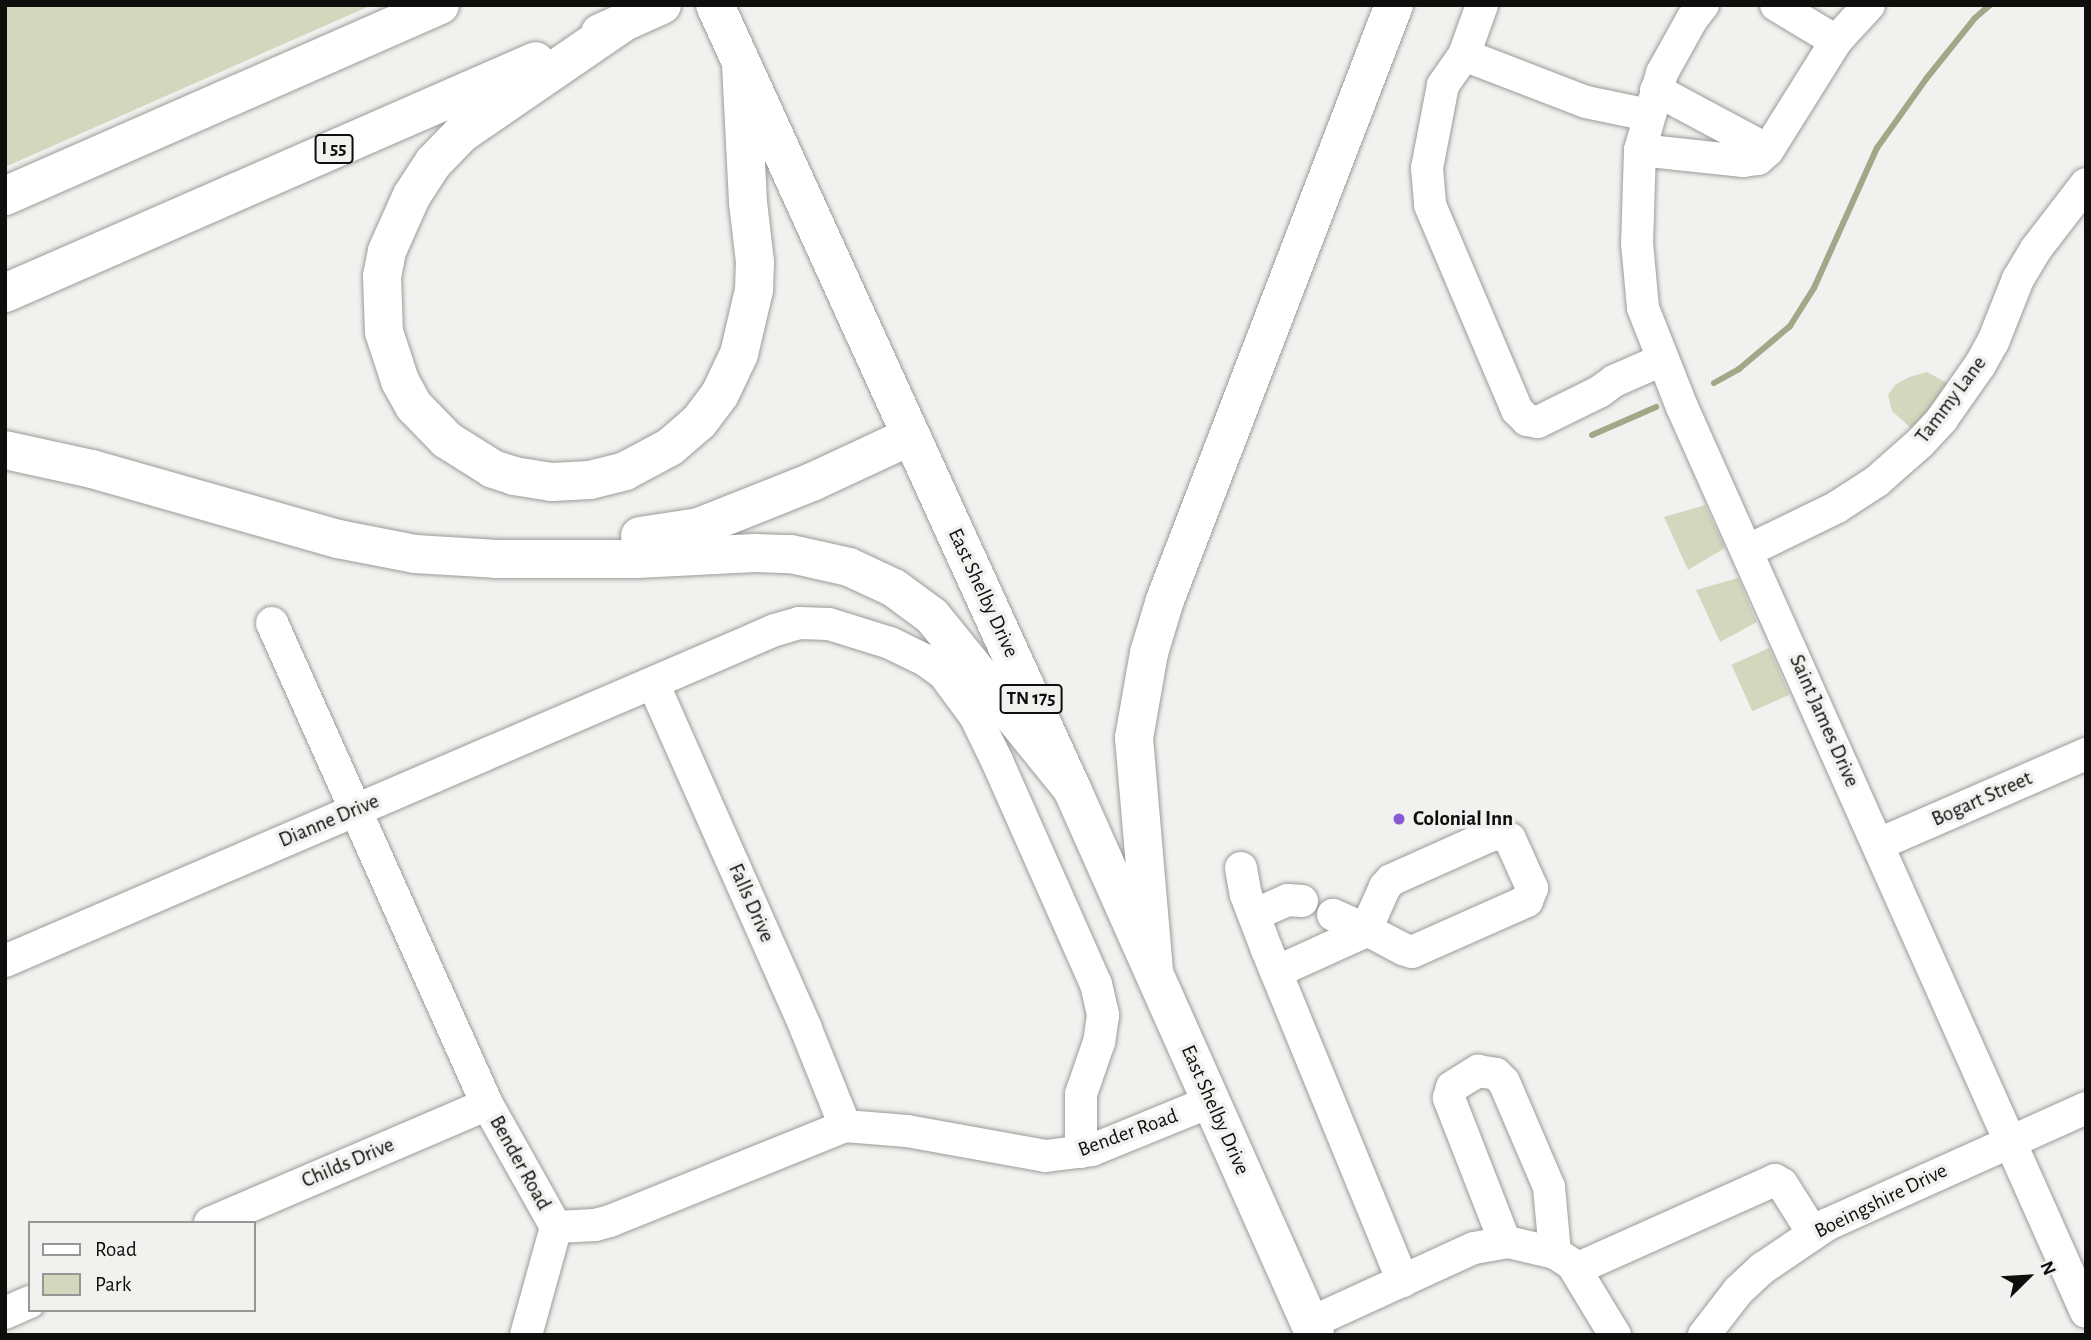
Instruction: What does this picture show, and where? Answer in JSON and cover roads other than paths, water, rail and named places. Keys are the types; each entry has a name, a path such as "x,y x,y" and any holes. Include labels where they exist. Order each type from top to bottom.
{"main road":[{"path":"5,196 440,5"},
{"name":"I 55","path":"5,293 662,5"},
{"name":"East Shelby Drive","path":"715,5 1072,789 1312,1329"},
{"path":"1154,971 1134,738 1149,653 1165,600 1394,5"},
{"path":"624,22 461,134 433,163 412,195 387,251 382,276 384,332 400,381 414,406 447,440 493,469 514,476 552,482 590,480 625,471 670,447 699,422 720,394 739,354 754,290 755,262 748,202 741,65"},
{"path":"496,559 699,527 812,482 911,436"},
{"path":"5,450 92,470 338,539 415,554 496,559 637,559 755,553 791,554 849,567 894,588 932,617 1072,789"}],"street":[{"path":"1482,5 1464,55 1443,85 1427,168 1430,205 1517,410 1527,420 1538,422 1599,393 1614,381 1662,360"},
{"name":"Saint James Drive","path":"1703,5 1672,52 1653,102 1640,150 1636,183 1639,282 1643,308 1662,360 1749,550 2086,1312"},
{"path":"1776,5 1836,41"},
{"path":"1640,150 1743,161 1758,159 1768,150 1836,41 1869,5"},
{"path":"1464,55 1586,102 1653,102 1768,150"},
{"name":"Tammy Lane","path":"1749,550 1837,507 1877,481 1918,445 1942,419 1993,342 2018,279 2075,218 2086,184"},
{"name":"Dianne Drive","path":"5,961 775,630 799,623 829,624 867,634 925,660 944,674 975,716 998,761 1096,984 1103,1014 1099,1042 1081,1094 1081,1152"},
{"name":"Bender Road","path":"272,624 486,1104 556,1227 595,1225 610,1221 845,1126 907,1131 1046,1156 1081,1152 1212,1101"},
{"name":"Falls Drive","path":"653,682 806,1029 845,1126"},
{"name":"Bogart Street","path":"1879,844 2086,754"},
{"path":"1276,972 1357,937 1365,929 1387,883 1496,833 1510,839 1532,888 1527,901 1412,952 1365,929 1333,915"},
{"path":"1241,868 1254,915 1276,972 1403,1281"},
{"path":"1254,915 1293,899 1302,901"},
{"path":"1505,1242 1449,1098 1452,1087 1478,1072 1496,1074 1504,1082 1549,1187 1565,1261 1615,1335"},
{"name":"Childs Drive","path":"215,1221 486,1104"},
{"name":"Boeingshire Drive","path":"1704,1335 1738,1291 1763,1268 1813,1233 1877,1199 2086,1108"},
{"path":"1312,1329 1403,1281 1474,1248 1505,1242 1565,1261 1775,1180 1782,1184 1813,1233"},
{"path":"526,1335 556,1227"},
{"path":"5,1313 28,1303"}],"waterway":[{"path":"1714,383 1739,369 1790,326 1814,288 1877,148 1926,79 1975,18 1990,5"},
{"path":"1592,435 1656,407"}],"place":[{"name":"Colonial Inn","path":"1399,819"}]}
